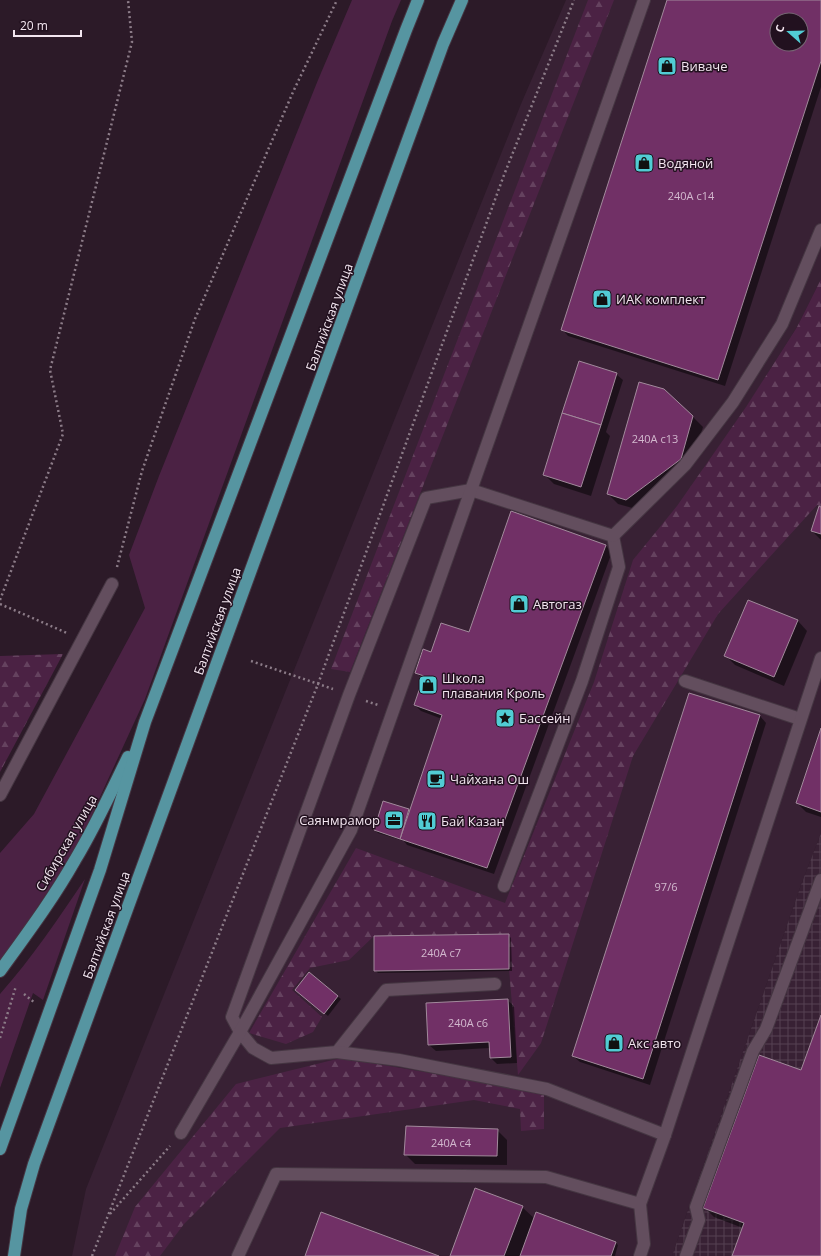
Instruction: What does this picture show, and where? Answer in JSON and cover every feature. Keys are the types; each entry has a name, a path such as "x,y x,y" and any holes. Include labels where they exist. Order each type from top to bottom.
{"main road":[{"name":"Балтийская улица","path":"0,1149 100,870 145,722 418,0"},
{"name":"Балтийская улица","path":"14,1256 21,1209 34,1164 443,44 462,0"},
{"name":"Сибирская улица","path":"0,971 34,924 76,860 111,793 145,722"}],"lane":[{"path":"181,1133 240,1032 351,830 644,0"},
{"path":"613,536 685,465 733,402 782,324 821,230"},
{"path":"613,536 471,490 426,498 349,695 232,1017 240,1032 253,1048 271,1058 337,1052 399,1060 547,1089 664,1134"},
{"path":"504,886 582,681 617,574 619,567 613,536"},
{"path":"0,795 112,584"},
{"path":"640,1256 644,1244 640,1204 821,658"},
{"path":"685,681 800,719"},
{"path":"686,1256 698,1220 696,1207 698,1199 753,1051 766,1029 821,880"},
{"path":"337,1052 386,990 495,984"},
{"path":"238,1256 276,1174 546,1177 640,1204"}],"path":[{"path":"0,600 63,434 50,370 132,42 128,0"},
{"path":"112,584 142,471 195,319 292,92 337,0"},
{"path":"92,1256 318,684 504,175 574,0"},
{"path":"0,604 83,640"},
{"path":"251,661 328,688"},
{"path":"0,1038 16,986"},
{"path":"24,994 36,1005"},
{"path":"108,1216 181,1133"}],"shaded area":[{"path":"566,0 821,0 821,279 797,327 746,408 703,469 821,507 821,833 801,885 672,1256 72,1256 86,1189 521,104"},
{"path":"821,833 821,1256 672,1256 801,885"}],"green space":[{"path":"352,0 401,0 392,21 145,699 77,847 0,964 0,853 34,814 145,608 129,555 159,476 318,80"},
{"path":"588,0 614,0 350,672 331,669"},
{"path":"821,279 821,507 817,505 718,614 633,756 541,1043 518,1075 509,969 508,934 374,936 349,960 310,968 292,990 322,1017 313,1032 286,1044 249,1033 356,848 505,903 594,682 633,560 677,506 746,407 797,327"},
{"path":"63,654 0,772 0,656"},
{"path":"85,879 43,1000 33,993 0,1088 0,994 34,952"},
{"path":"341,1058 544,1092 544,1129 521,1131 520,1109 474,1100 280,1128 184,1224 160,1256 115,1256 135,1207 236,1084"}],"building":[{"path":"667,0 821,0 821,61 718,380 561,330"},
{"path":"579,361 617,373 601,425 562,413"},
{"path":"639,382 664,389 693,416 681,459 626,500 607,494"},
{"path":"562,413 601,425 581,487 543,475"},
{"path":"819,506 821,507 821,534 811,531"},
{"path":"511,511 606,545 487,868 400,839 442,715 414,705 424,676 415,673 423,649 431,652 441,623 469,632"},
{"path":"748,600 798,620 774,677 724,656"},
{"path":"689,693 760,715 643,1079 572,1056"},
{"path":"821,728 821,812 796,803"},
{"path":"383,801 409,809 400,839 374,830"},
{"path":"509,934 509,969 374,971 374,936"},
{"path":"309,972 338,996 324,1014 295,990"},
{"path":"508,999 511,1057 490,1058 489,1042 428,1045 426,1003"},
{"path":"821,1015 821,1256 732,1256 744,1223 703,1208 759,1055 801,1070"},
{"path":"406,1126 498,1129 497,1156 404,1155"},
{"path":"475,1188 523,1206 504,1256 450,1256"},
{"path":"321,1212 439,1256 305,1256"},
{"path":"536,1212 616,1242 611,1256 520,1256"}],"place":[{"name":"Виваче","path":"667,66"},
{"name":"Водяной","path":"644,163"},
{"name":"ИАК комплект","path":"602,299"},
{"name":"Автогаз","path":"519,604"},
{"name":"Школа плавания Кроль","path":"428,685"},
{"name":"Бассейн","path":"505,718"},
{"name":"Чайхана Ош","path":"436,779"},
{"name":"Саянмрамор","path":"394,820"},
{"name":"Бай Казан","path":"427,821"},
{"name":"Акс авто","path":"614,1043"}]}
